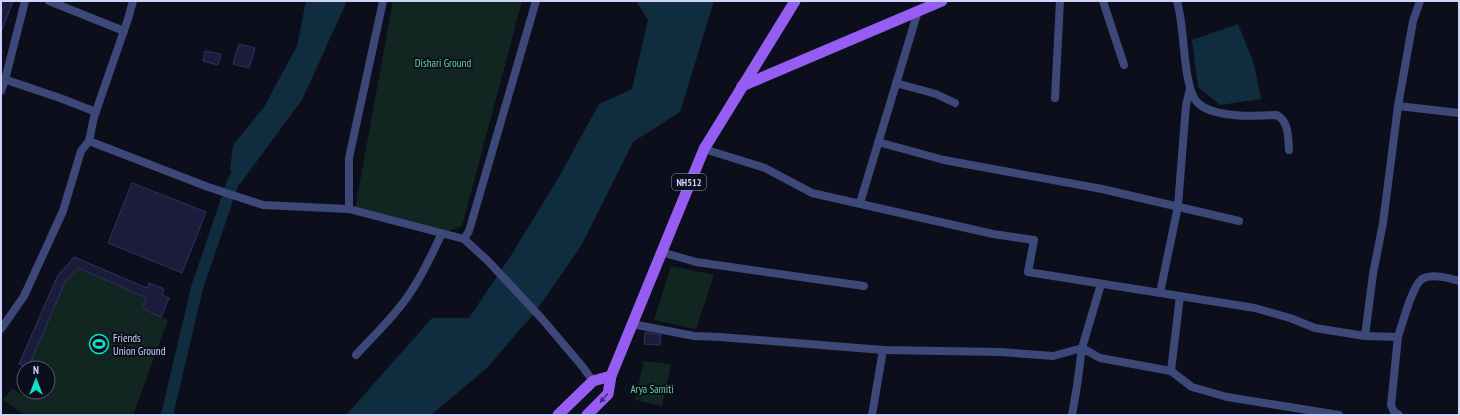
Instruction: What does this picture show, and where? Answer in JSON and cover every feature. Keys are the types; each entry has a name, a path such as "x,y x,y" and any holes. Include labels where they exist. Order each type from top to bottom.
{"main road":[{"name":"NH512","path":"588,415 608,394 611,376 704,149 795,1"},
{"path":"742,86 942,1"},
{"path":"558,415 593,381 611,376"}],"street":[{"path":"1,91 24,1"},
{"path":"49,1 124,30"},
{"path":"2,326 24,296 63,212 81,151 89,142 96,112 133,1"},
{"path":"349,209 349,158 383,1"},
{"path":"464,239 469,231 536,1"},
{"path":"1056,98 1060,1"},
{"path":"1103,1 1124,65"},
{"path":"1177,1 1190,88 1192,95 1197,102 1203,107 1234,116 1277,115 1282,118 1286,124 1289,150"},
{"path":"1365,336 1398,106 1413,21 1420,1"},
{"path":"860,203 918,11"},
{"path":"3,79 96,112"},
{"path":"896,83 936,94 955,103"},
{"path":"1160,293 1178,206 1186,106 1190,88"},
{"path":"1398,106 1459,113"},
{"path":"89,142 238,198 263,205 349,209 464,239 488,261 543,320 593,381"},
{"path":"878,142 944,160 1102,189 1239,221"},
{"path":"704,149 765,168 812,193 993,234 1034,240 1028,272 1255,308 1290,318 1315,328 1365,336 1398,337"},
{"path":"356,355 402,305 412,291 442,233"},
{"path":"661,252 696,262 864,286"},
{"path":"1399,415 1394,412 1392,405 1398,337 1412,295 1417,284 1422,279 1438,277 1459,281"},
{"path":"1072,415 1082,348 1101,284"},
{"path":"1171,371 1180,296"},
{"path":"632,324 694,336 720,336 883,350 1000,352 1053,356 1082,348 1100,358 1171,371 1192,387 1227,397 1339,415"},
{"path":"872,415 883,350"}],"green space":[{"name":"Dishari Ground","path":"393,1 522,1 462,226 446,232 355,209"},
{"path":"671,266 714,275 696,329 654,320"},
{"name":"Friends Union Ground","path":"78,268 147,298 142,308 168,320 133,415 25,415 3,400 12,389 16,391 16,400 56,400 56,360 31,360 65,282"},
{"name":"Arya Samiti","path":"644,361 671,364 662,406 635,400"}],"water":[{"path":"306,1 347,1 302,100 240,184 230,170 233,145 264,107 297,46"},
{"path":"636,1 714,1 680,112 633,142 581,246 536,311 487,368 431,415 346,415 432,318 469,318 510,257 559,177 599,104 632,89 648,20"},
{"path":"1238,24 1254,64 1261,99 1220,105 1198,87 1192,40"}],"building":[{"path":"1,1 13,1 2,30 1,30"},
{"path":"239,44 255,48 249,68 233,64"},
{"path":"205,51 221,54 218,65 203,61"},
{"path":"132,183 206,212 182,273 108,243"},
{"path":"74,257 147,288 149,283 164,289 162,295 169,298 161,317 142,308 147,298 78,268 65,282 31,360 21,360 58,275"},
{"path":"645,332 661,335 660,345 644,344"}],"waterway":[{"path":"167,415 197,288 233,182 244,164"}],"place":[{"name":"Friends Union Ground","path":"99,344"}]}
